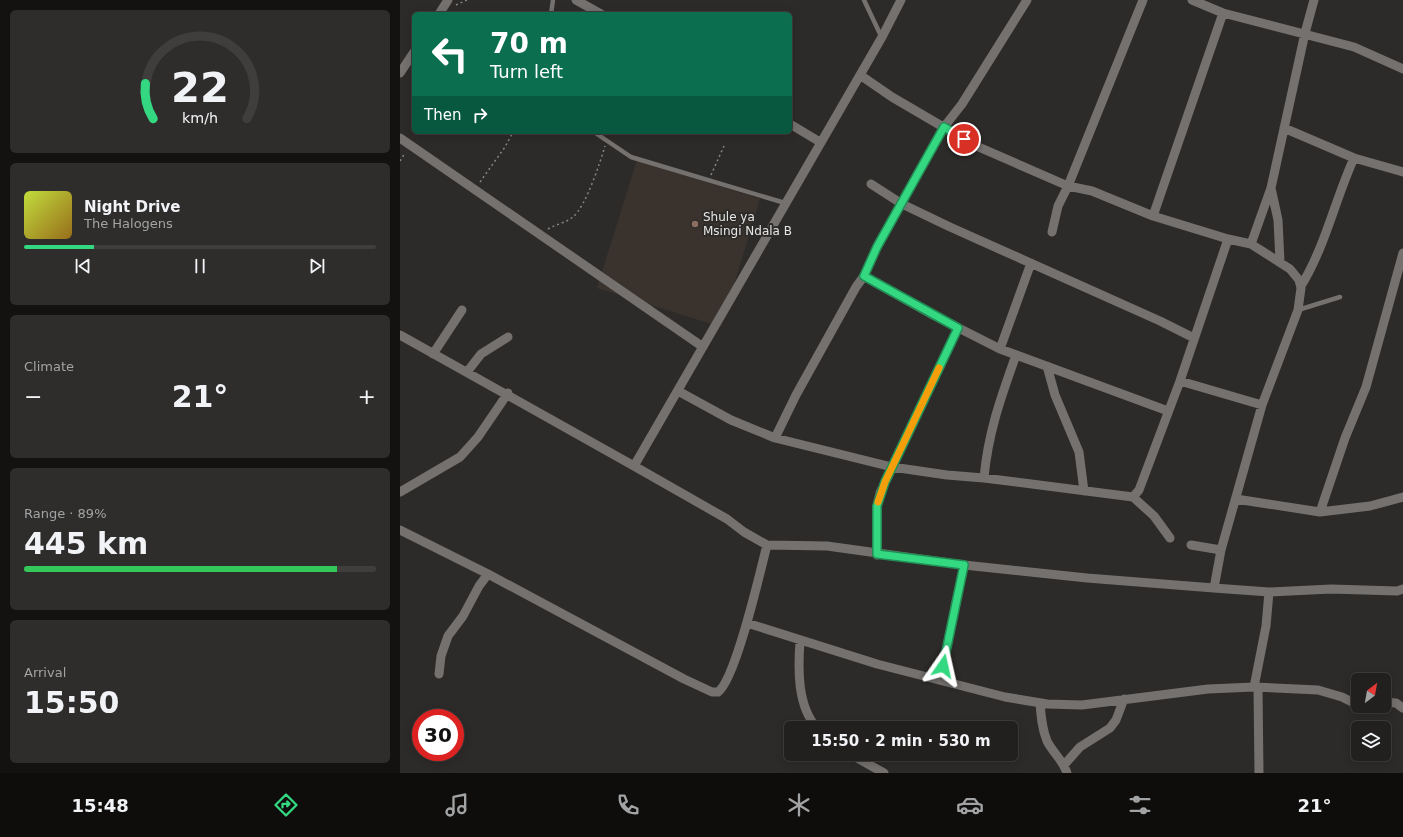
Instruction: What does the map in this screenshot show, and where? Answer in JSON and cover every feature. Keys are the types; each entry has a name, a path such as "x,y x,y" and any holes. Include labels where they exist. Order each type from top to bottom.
{"street":[{"path":"440,12 448,0"},
{"path":"576,0 597,12"},
{"path":"634,466 882,37 901,0"},
{"path":"775,438 796,395 856,287 864,276 877,247 944,127 962,104 1027,0"},
{"path":"1052,232 1058,206 1068,186 1143,0"},
{"path":"1192,0 1224,13 1354,47 1403,69"},
{"path":"1252,244 1271,188 1305,33 1314,0"},
{"path":"1153,216 1224,13"},
{"path":"400,73 412,55"},
{"path":"860,74 892,97 974,145 1068,186 1092,192 1153,216 1228,239 1252,244 1290,268 1299,280 1301,286"},
{"path":"792,125 820,142"},
{"path":"1284,128 1354,158 1403,172"},
{"path":"400,138 474,190 543,235 606,281 703,347"},
{"path":"1214,588 1221,550 1262,404 1298,310 1301,286 1315,263 1344,181 1354,158"},
{"path":"871,184 902,204 1160,321 1194,338"},
{"path":"1271,188 1276,202 1280,262"},
{"path":"1133,497 1139,490 1180,381 1228,239"},
{"path":"1320,512 1366,387 1403,253"},
{"path":"1000,350 1031,263"},
{"path":"864,276 1000,350 1168,411"},
{"path":"433,354 462,310"},
{"path":"877,554 877,506 882,488 958,328"},
{"path":"467,372 480,354 508,337"},
{"path":"401,338 508,393 727,519 744,532 767,545 827,546 964,565 1087,578 1269,592 1331,589 1397,591 1403,589"},
{"path":"984,478 986,451 992,423 1016,356"},
{"path":"1047,366 1055,395 1078,448 1084,490"},
{"path":"1180,381 1262,404"},
{"path":"678,391 731,420 775,438 892,467 1133,497 1154,516 1170,538"},
{"path":"400,492 460,457 478,437 508,393"},
{"path":"1236,500 1320,512 1370,506 1403,497"},
{"path":"400,530 488,574 712,692 718,692 727,682 747,623 767,545"},
{"path":"1191,545 1221,550"},
{"path":"940,680 964,565"},
{"path":"439,674 441,656 448,636 463,616 479,586 488,574"},
{"path":"1259,773 1256,687 1266,626 1269,592"},
{"path":"747,623 800,641 940,680 1005,697 1040,703 1082,705 1208,689 1256,687 1318,690 1342,697 1351,702"},
{"path":"800,641 800,682 802,696 807,713 812,721"},
{"path":"1040,703 1042,723 1047,740 1066,769 1080,747 1110,728 1116,720 1124,699"},
{"path":"1391,703 1396,703 1403,708"},
{"path":"863,761 884,773"}],"lane":[{"path":"551,12 553,0"},
{"path":"864,0 882,37"},
{"path":"597,134 630,157 785,203"},
{"path":"1298,310 1340,297"}],"path":[{"path":"474,190 505,148 513,134"},
{"path":"543,235 550,228 570,219 579,211 594,179 606,141"},
{"path":"708,181 724,146"}],"shaded area":[{"path":"637,160 760,199 721,327 597,288"}],"slow traffic":[{"path":"878,502 885,482 939,368"}],"place":[{"name":"Shule ya Msingi Ndala B","path":"695,224"}],"route":[{"path":"943,666 964,565 877,554 877,506 878,499 885,482 958,328 897,296 864,276 877,247 944,127 964,139"}]}
